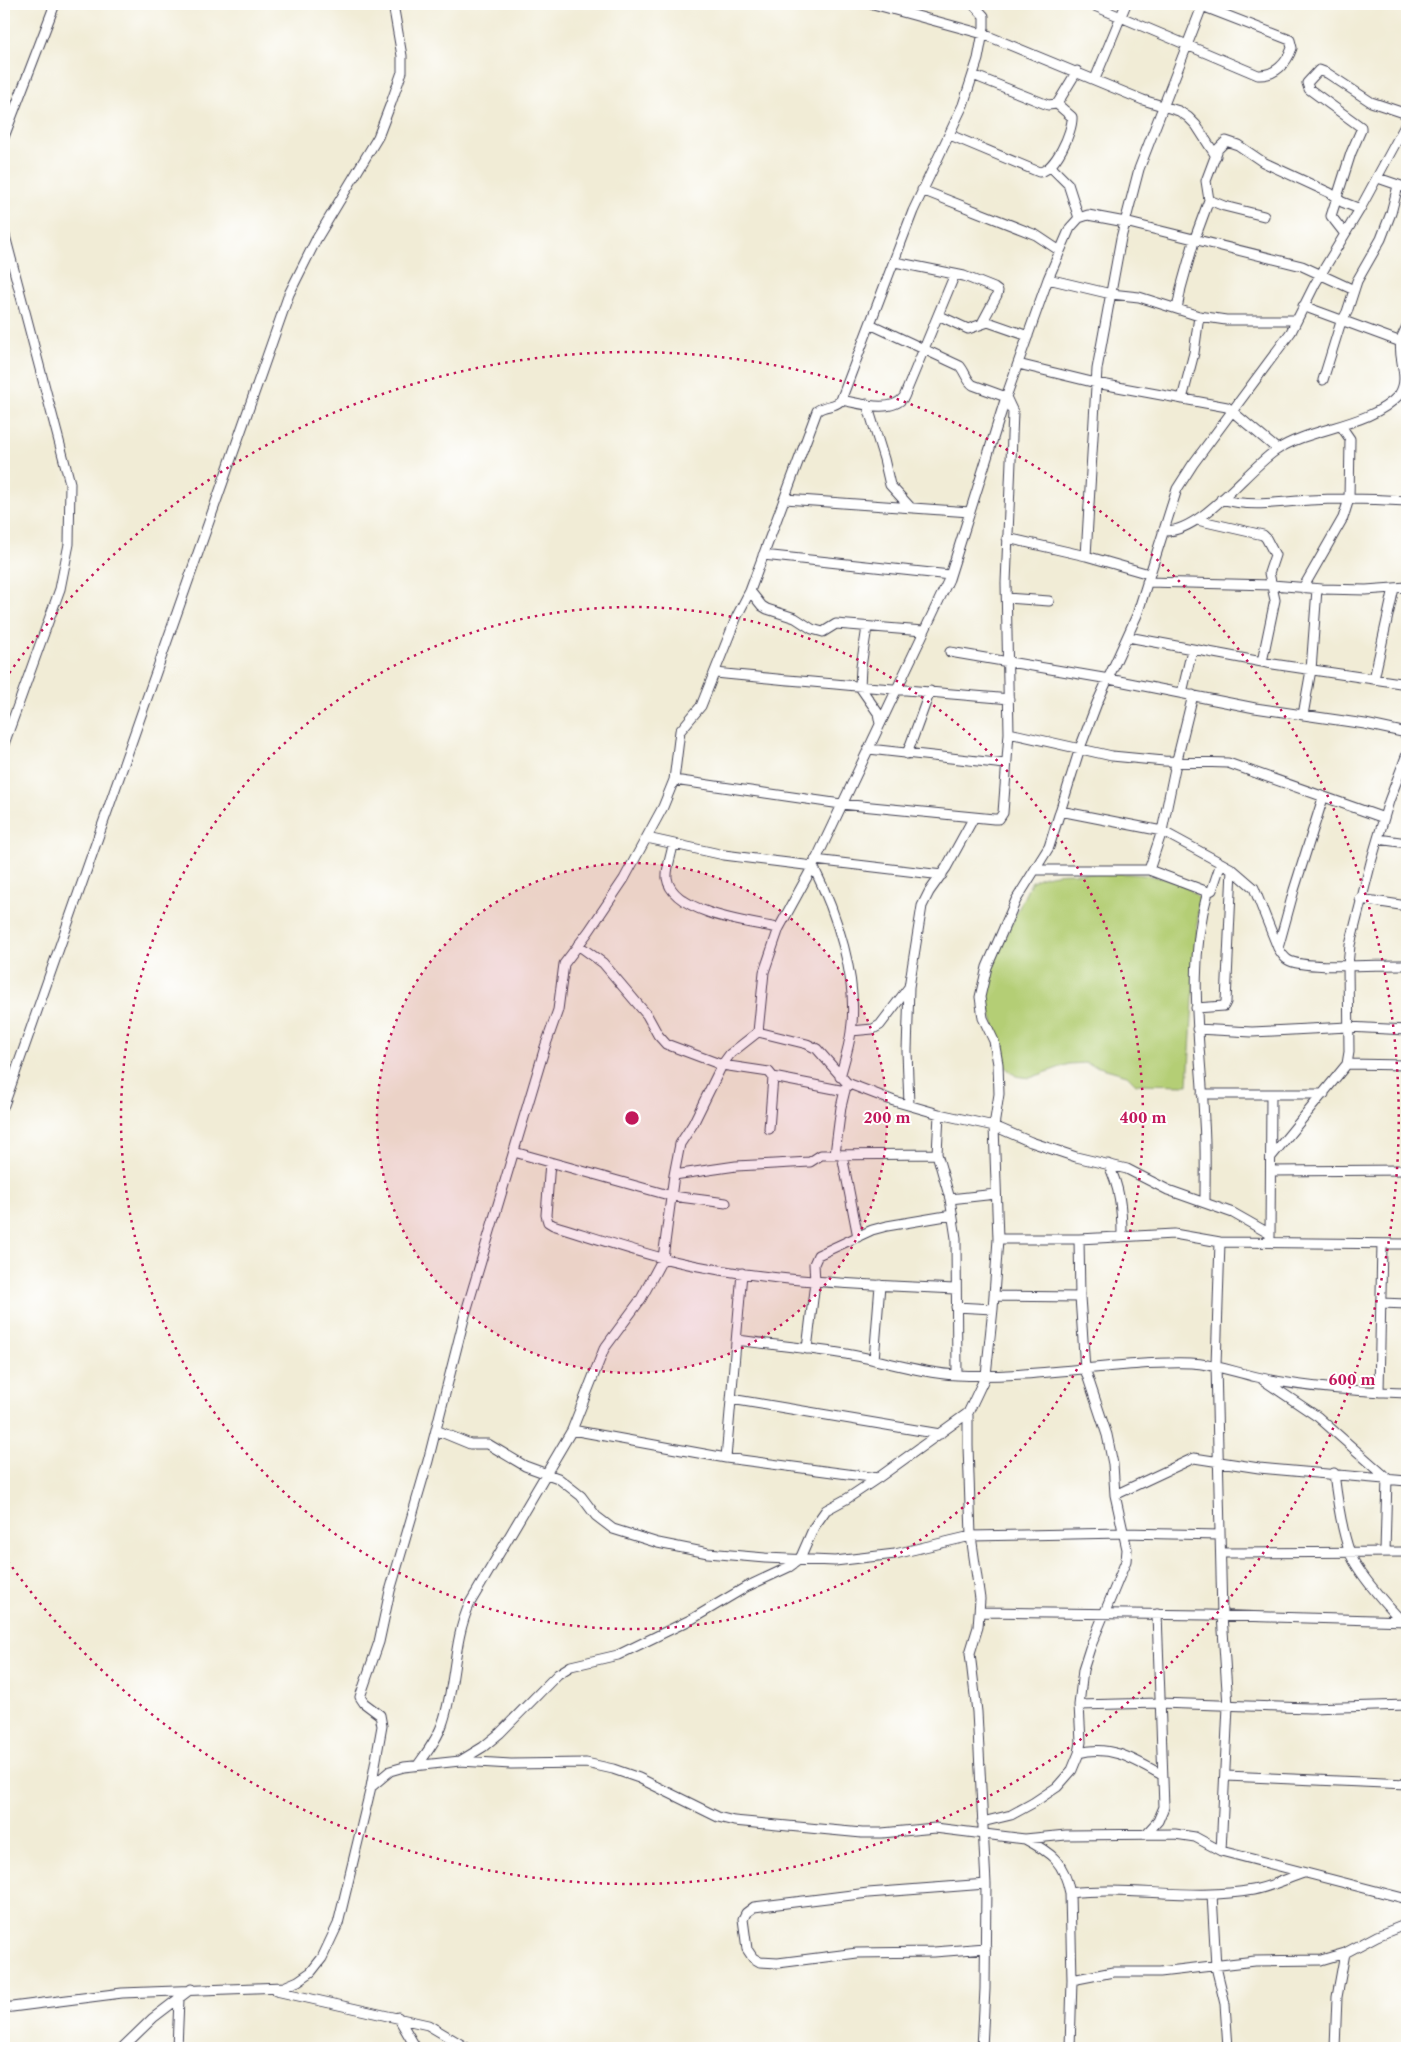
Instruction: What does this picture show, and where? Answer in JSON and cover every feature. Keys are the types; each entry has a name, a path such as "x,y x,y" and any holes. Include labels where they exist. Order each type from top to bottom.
{"street":[{"path":"4,137 55,4"},
{"path":"4,1105 289,294 316,240 378,137 402,72 402,56 393,4"},
{"path":"873,4 983,34 1179,111 1188,117 1216,156"},
{"path":"4,2008 122,1993 284,1987 298,1982 311,1972 322,1958 338,1924 371,1787 382,1726 380,1715 364,1703 360,1697 379,1642 390,1591 436,1430 465,1315 545,1047 558,1010 564,964 624,879 664,807 674,780 680,731 701,706 716,672 737,616 750,590 817,411 823,406 839,403 841,400 922,190 963,106 983,34 984,16 973,4"},
{"path":"1086,556 1096,383 1125,222 1139,169 1163,106 1186,44 1201,4 1290,40 1292,48 1288,58 1276,70 1265,75 1258,75 1186,44 1121,16 1090,4"},
{"path":"1095,79 1126,4"},
{"path":"1345,234 1330,216 1351,153 1361,130 1360,127 1310,88 1307,83 1319,70 1327,73 1371,102 1407,114"},
{"path":"1057,104 1077,72"},
{"path":"950,135 1039,172 1044,172 1051,167 1072,123 1072,117 1057,104 1048,105 972,75"},
{"path":"982,2048 986,1948 986,1884 977,1712 970,1653 978,1627 980,1612 977,1570 971,1536 968,1413 986,1375 993,1309 998,1239 994,1126 999,1094 998,1064 994,1041 983,1018 980,997 987,967 1004,925 1016,900 1049,847 1080,748 1128,637 1181,482 1282,346 1321,274 1378,178 1407,122"},
{"path":"1177,309 1195,238 1209,200 1206,181 1222,144 1226,141 1230,141 1263,162 1336,197 1342,202 1360,209"},
{"path":"1051,167 1071,189 1079,218"},
{"path":"1323,380 1354,290 1382,239 1403,187 1378,178"},
{"path":"922,190 1036,235 1060,251"},
{"path":"1209,200 1224,206 1264,216"},
{"path":"418,1765 435,1740 443,1722 463,1619 572,1430 604,1349 641,1299 663,1258 680,1144 693,1124 722,1065 730,1054 758,1032 764,972 779,928 814,863 950,575 1006,397 1048,279 1070,228 1079,218 1088,215 1125,222 1302,266 1354,290"},
{"path":"4,232 68,476 70,511 69,544 60,589 4,744"},
{"path":"895,262 964,276 998,291 982,323"},
{"path":"841,400 893,406 899,403 904,397 955,274"},
{"path":"1048,279 1111,294 1139,297 1199,316 1226,320 1297,320"},
{"path":"1303,306 1401,342"},
{"path":"938,315 968,329 988,322 1028,336"},
{"path":"1182,399 1194,353 1199,316"},
{"path":"674,780 841,804 1000,819 1003,813 1009,699 1007,538 1013,412 1006,397 972,385 960,366 870,324"},
{"path":"1163,531 1178,530 1197,520 1277,449 1308,436 1341,426 1385,407 1400,394 1406,385 1406,370 1401,342 1407,326"},
{"path":"1018,364 1096,383 1228,407 1277,449"},
{"path":"867,404 890,485 911,508"},
{"path":"1303,588 1343,518 1349,499 1350,439 1341,426"},
{"path":"1222,498 1241,503 1273,504 1309,500 1349,499 1407,501"},
{"path":"784,499 970,512"},
{"path":"1197,520 1257,533 1266,538 1275,555 1269,573 1275,600 1274,610 1262,662"},
{"path":"1007,538 1086,556 1148,578 1317,589 1366,590 1407,587"},
{"path":"763,555 950,575"},
{"path":"1374,679 1394,588"},
{"path":"1303,715 1311,670 1317,589"},
{"path":"750,590 762,606 767,609 800,620 823,632 836,624 924,631"},
{"path":"1007,598 1049,601"},
{"path":"867,627 860,687 878,712 880,724"},
{"path":"1128,637 1262,662 1407,684"},
{"path":"1182,693 1192,650"},
{"path":"950,652 1109,679 1255,708 1407,733"},
{"path":"716,672 860,687 897,688 1009,699"},
{"path":"907,754 930,692"},
{"path":"1149,870 1162,831 1193,695"},
{"path":"1008,732 1112,756 1177,762 1228,763 1384,818"},
{"path":"869,749 1005,764"},
{"path":"1271,1157 1324,1094 1346,1064 1349,1052 1348,965 1360,898 1398,774 1407,754"},
{"path":"1278,948 1323,798"},
{"path":"1060,811 1162,831 1232,869 1254,888 1278,948 1288,960 1304,964 1407,965"},
{"path":"909,1105 907,1051 909,987 922,906 929,892 942,875 974,817"},
{"path":"647,838 724,855 942,875"},
{"path":"1378,839 1407,843"},
{"path":"673,844 667,877 670,887 680,898 712,914 779,928"},
{"path":"814,863 834,914 852,984 851,1031 838,1155 858,1237"},
{"path":"1205,1202 1204,1122 1196,1008 1200,918 1208,892 1212,890 1221,863"},
{"path":"1196,1008 1224,1006 1226,1002 1232,869"},
{"path":"1035,870 1149,870 1208,892"},
{"path":"1360,898 1407,906"},
{"path":"578,945 603,963 647,1015 658,1035 666,1044 722,1065 769,1072 773,1077 770,1129"},
{"path":"851,1031 873,1029 880,1025 909,987"},
{"path":"1197,1029 1252,1032 1348,1027 1407,1030"},
{"path":"758,1032 807,1044 816,1049 844,1084"},
{"path":"1346,1064 1407,1065"},
{"path":"773,1077 844,1084 939,1114 994,1126 1031,1142 1076,1157 1128,1169 1168,1190 1233,1213 1270,1238"},
{"path":"1202,1094 1324,1094"},
{"path":"1270,1238 1271,1095"},
{"path":"939,1114 937,1154 950,1199 956,1238 957,1375"},
{"path":"514,1152 672,1196 726,1203"},
{"path":"674,1175 736,1166 810,1162 821,1155 937,1154"},
{"path":"550,1162 546,1215 548,1222 663,1258 742,1273 815,1282 956,1289"},
{"path":"1108,1164 1119,1196 1122,1212 1122,1235"},
{"path":"1271,1171 1407,1170"},
{"path":"950,1199 996,1194"},
{"path":"807,1349 815,1282 814,1264 818,1255 887,1226 952,1215"},
{"path":"998,1239 1079,1239 1122,1235 1174,1234 1220,1242 1270,1238 1407,1244"},
{"path":"982,1822 1011,1814 1033,1803 1057,1787 1072,1770 1079,1753 1081,1730 1079,1705 1086,1663 1126,1561 1127,1549 1115,1495 1113,1464 1107,1435 1085,1369 1080,1297 1079,1239"},
{"path":"1220,1242 1216,1365 1222,1616 1228,1706 1221,1851"},
{"path":"1379,1392 1382,1244"},
{"path":"726,1458 742,1273"},
{"path":"874,1360 880,1285"},
{"path":"994,1296 1080,1297"},
{"path":"1381,1303 1407,1304"},
{"path":"956,1307 993,1309"},
{"path":"737,1340 846,1354 919,1370 957,1375 1044,1374 1135,1364 1192,1363 1216,1365 1257,1377 1304,1385 1407,1393"},
{"path":"1257,1377 1318,1417 1387,1478"},
{"path":"731,1399 940,1434"},
{"path":"460,1761 483,1747 500,1733 558,1674 571,1666 618,1655 692,1619 746,1587 789,1567 800,1559 814,1527 826,1510 878,1478 968,1413"},
{"path":"436,1430 470,1444 488,1444 525,1466 558,1478 581,1496 596,1516 613,1529 628,1535 708,1554 835,1561 860,1560 894,1554 971,1536 1124,1533 1220,1535"},
{"path":"572,1430 726,1458 878,1478"},
{"path":"1115,1495 1194,1458 1219,1463 1407,1481"},
{"path":"1334,1473 1341,1518 1350,1553 1387,1606 1405,1621"},
{"path":"1385,1552 1387,1478"},
{"path":"1221,1553 1407,1552"},
{"path":"980,1612 1157,1614 1405,1621"},
{"path":"1146,1834 1158,1821 1164,1807 1157,1614"},
{"path":"1079,1705 1159,1703 1310,1708 1407,1705"},
{"path":"1079,1753 1092,1749 1113,1751 1131,1758 1162,1775"},
{"path":"371,1787 390,1771 418,1765 460,1761 511,1764 586,1763 613,1769 639,1778 718,1817 734,1821 862,1833 935,1828 1025,1839 1066,1835 1175,1834 1195,1837 1221,1851 1407,1898"},
{"path":"1226,1776 1407,1784"},
{"path":"1025,1839 1047,1851 1059,1862 1067,1880 1070,1893 1072,1980 1070,2048"},
{"path":"1070,1893 1090,1891 1190,1895 1212,1894 1254,1890 1305,1872"},
{"path":"986,1884 868,1893 754,1907 746,1913 743,1920 746,1950 753,1958 760,1962 778,1963 857,1953 934,1952 986,1948"},
{"path":"1212,1894 1216,1966 1225,2004 1228,2048"},
{"path":"1072,1980 1113,1972 1160,1972 1255,1961 1321,1960 1345,1953 1377,1936 1407,1924"},
{"path":"1335,2048 1336,1997 1345,1953"},
{"path":"122,2048 153,2018 191,1989"},
{"path":"269,1989 428,2025 467,2048"},
{"path":"178,2048 179,1998"},
{"path":"398,2017 416,2048"}],"green space":[{"path":"1065,873 1147,875 1162,878 1176,882 1189,889 1199,898 1188,1085 1136,1084 1127,1075 1085,1063 1069,1064 1030,1078 1016,1076 1005,1067 986,994 988,975 1031,882 1044,876"}]}
